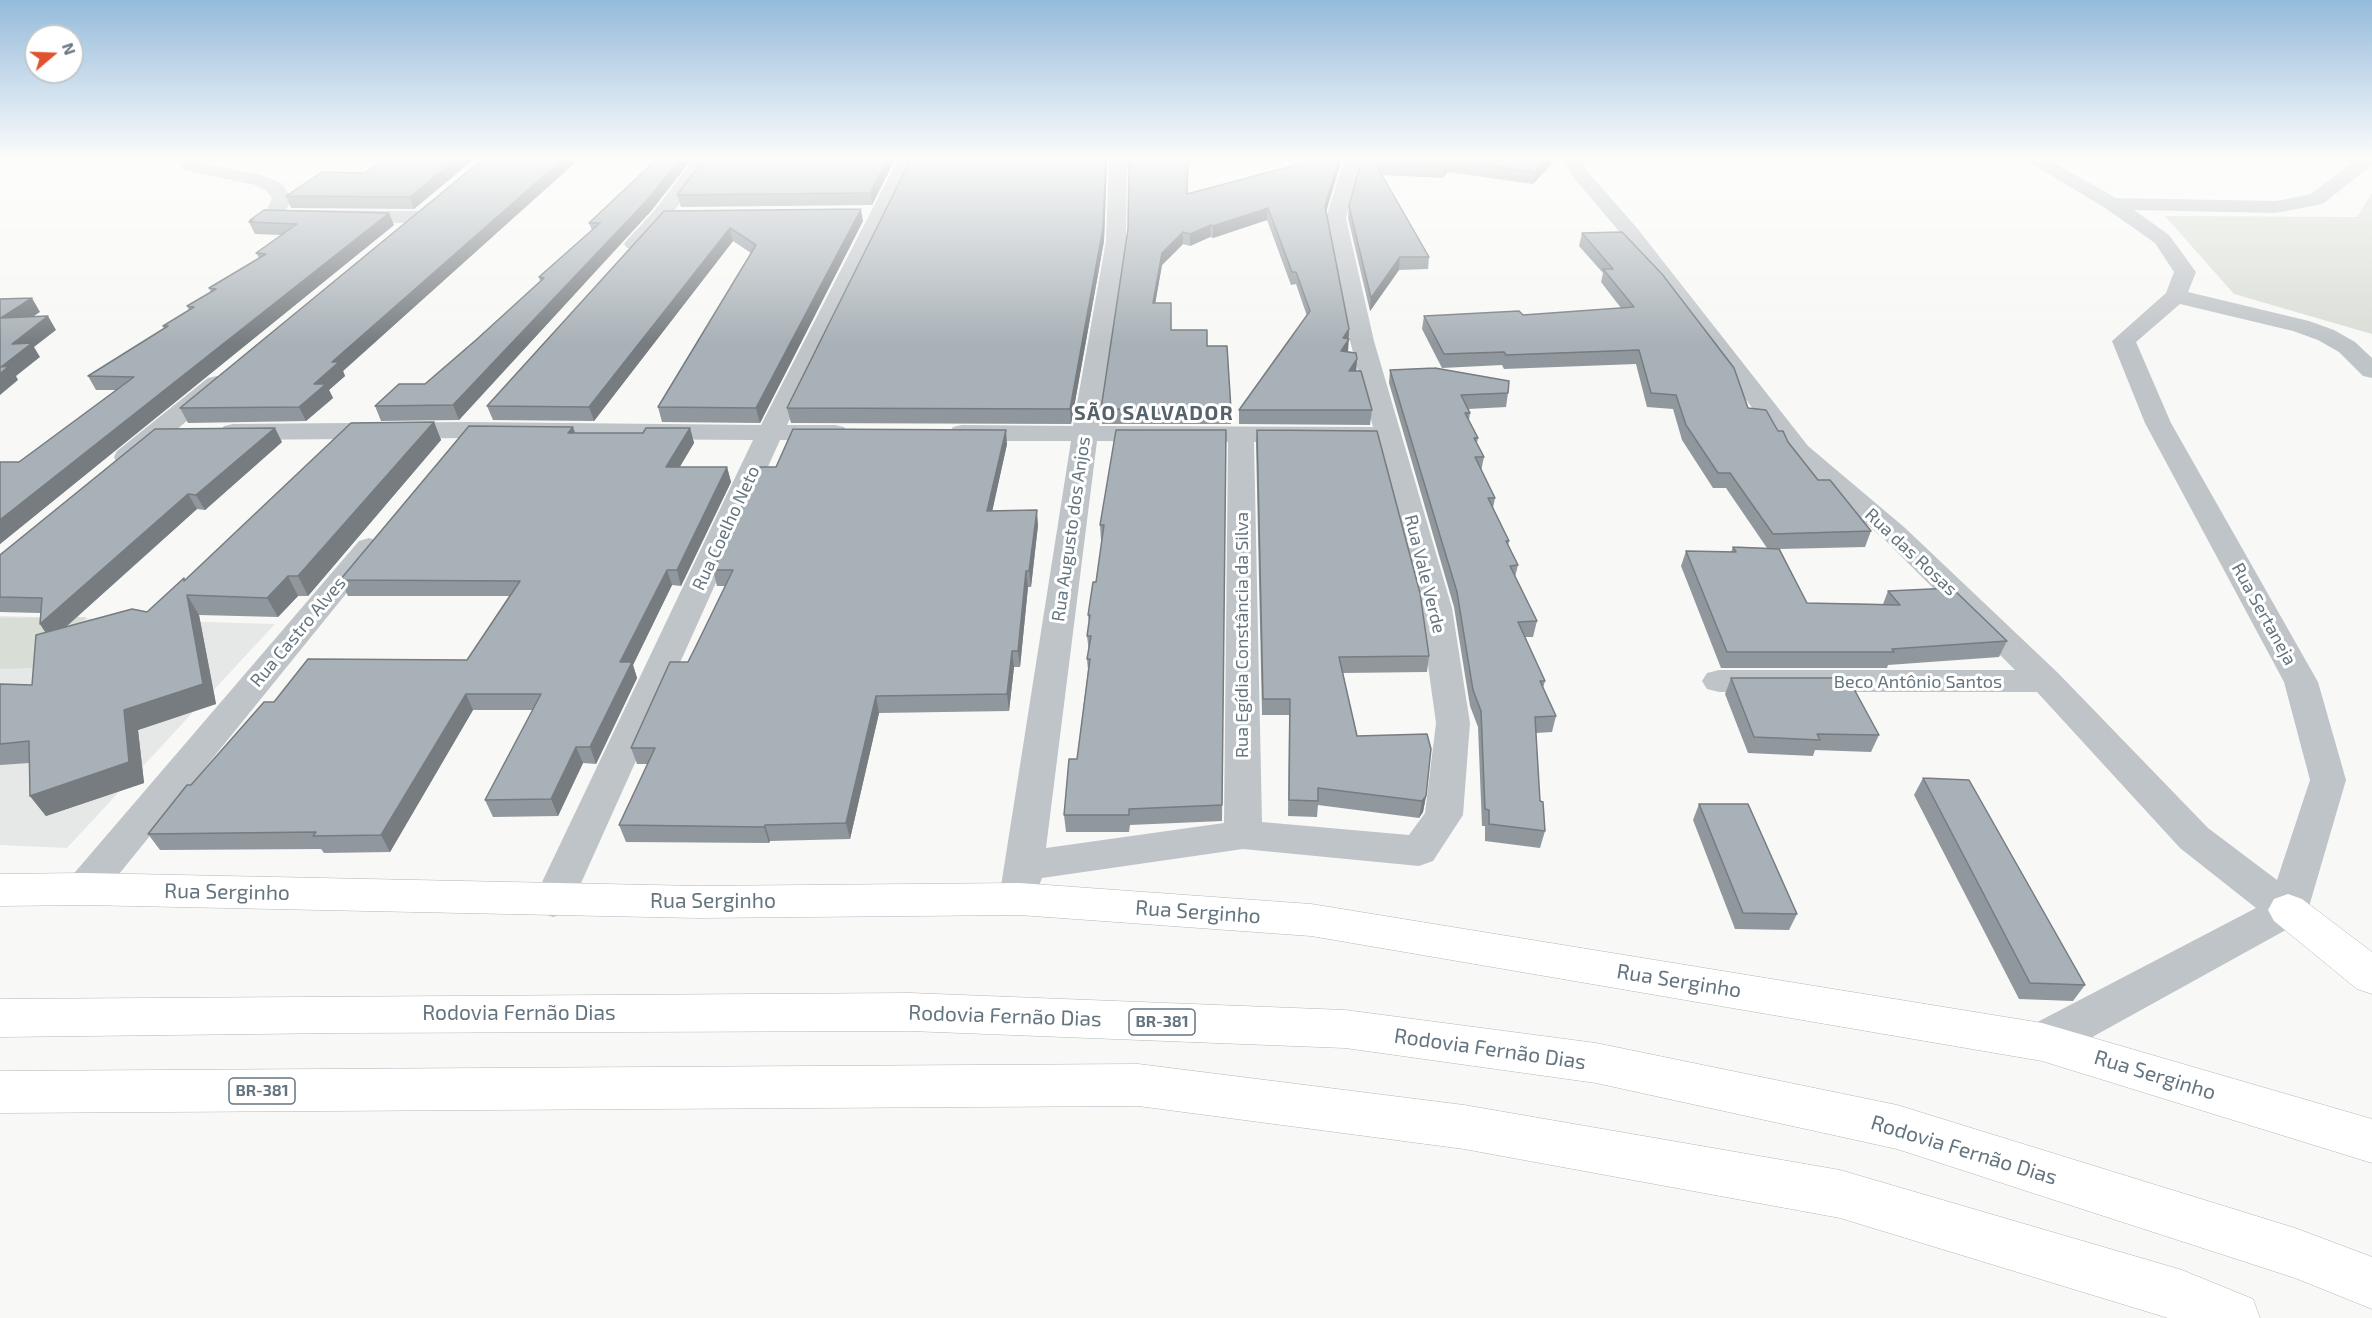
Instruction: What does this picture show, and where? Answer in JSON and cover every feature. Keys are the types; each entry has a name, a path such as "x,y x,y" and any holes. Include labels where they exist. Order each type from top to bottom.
{"main road":[{"name":"Rua Serginho","path":"0,890 84,889 553,901 709,902 1021,882 1311,920 2042,1041 2372,1141"},
{"path":"2288,910 2372,976"},
{"name":"Rodovia Fernão Dias","path":"0,1018 910,1012 1345,1029 1596,1063 1897,1127 2295,1253 2372,1283"},
{"name":"BR-381","path":"0,1092 1138,1085 1464,1127 1840,1194 2182,1296 2234,1318"}],"street":[{"path":"390,240 413,221"},
{"path":"615,266 667,221"},
{"name":"Rua Coelho Neto","path":"553,901 867,221"},
{"name":"Rua Augusto dos Anjos","path":"1021,882 1085,433 1116,241 1116,221"},
{"name":"Rua Vale Verde","path":"1243,835 1419,851 1444,815 1453,723 1436,608 1362,341 1337,221"},
{"name":"Rua das Rosas","path":"1620,221 1799,452 1894,533 2046,681 2194,838 2288,910"},
{"path":"2136,221 2162,239 2185,272 2176,296 2301,326 2326,335 2347,347 2372,370"},
{"name":"Rua Sertaneja","path":"2176,296 2124,341 2158,423 2301,682 2328,780 2288,910"},
{"path":"110,471 237,366"},
{"path":"444,457 491,404"},
{"path":"156,433 467,430 863,433"},
{"path":"933,433 1388,435"},
{"name":"Rua Egídia Constância da Silva","path":"1241,434 1243,835"},
{"name":"Rua Castro Alves","path":"84,889 383,531"},
{"name":"Beco Antônio Santos","path":"1719,681 2046,681"},
{"path":"1021,882 1243,835"},
{"path":"2042,1041 2288,910"}],"shaded area":[{"path":"2169,221 2372,221 2372,334 2234,294"},
{"path":"0,616 275,624 67,848 0,845"},
{"path":"87,617 34,668 0,669 0,618"}],"building":[{"path":"379,221 0,520 0,462 19,462 134,377 88,376 168,326 163,326 194,307 187,306 216,289 209,288 266,254 256,253 297,224 249,222"},
{"path":"408,221 493,221 332,362 339,362 314,384 326,384 299,407 180,408"},
{"path":"592,221 628,221 453,405 375,406 399,384 425,384 544,278 539,277 600,223 589,223"},
{"path":"655,221 855,221 756,408 658,407 756,245 730,228 589,407 487,406"},
{"path":"880,221 1103,221 1070,409 787,408"},
{"path":"1128,221 1230,221 1190,234 1183,232 1162,253 1153,303 1171,303 1171,330 1207,330 1207,346 1227,346 1231,410 1101,409"},
{"path":"1273,221 1328,221 1349,329 1343,338 1349,339 1341,351 1356,353 1357,359 1349,371 1361,371 1372,410 1239,410 1310,311 1296,272 1292,272"},
{"path":"1352,221 1408,221 1429,257 1400,257 1371,298"},
{"path":"1622,232 1662,274 1734,368 1748,408 1766,410 1778,431 1783,431 1788,442 1818,480 1830,480 1871,531 1773,534 1730,473 1718,473 1686,425 1676,395 1651,393 1639,350 1506,355 1504,352 1444,354 1424,316 1519,311 1523,315 1634,307 1603,269 1613,269 1582,233"},
{"path":"32,298 1,318 48,316 12,344 32,343 1,367 9,366 0,374 0,299"},
{"path":"1435,368 1509,381 1508,393 1461,395 1470,413 1465,413 1478,438 1474,438 1484,457 1475,457 1495,498 1488,498 1518,565 1510,566 1537,621 1518,622 1545,681 1540,681 1556,716 1535,717 1540,801 1543,802 1545,831 1489,824 1489,810 1485,809 1481,711 1473,690 1457,592 1390,370"},
{"path":"434,422 298,576 288,576 267,598 187,595 203,684 124,710 129,762 30,796 29,741 0,744 0,684 32,685 36,635 132,609 147,612 184,578 184,581 351,423"},
{"path":"469,426 573,427 568,433 643,433 646,428 690,428 666,467 727,467 677,570 667,570 620,662 632,662 590,747 576,747 551,799 485,800 541,694 466,694 381,835 313,836 316,832 148,834 187,785 191,785 264,702 274,702 308,659 467,660 520,581 340,580"},
{"path":"275,428 196,495 188,494 40,624 42,598 0,597 0,555 155,429"},
{"path":"793,429 1006,430 987,511 1037,510 1029,571 1026,571 1018,651 1012,651 1007,694 876,696 846,823 765,825 764,827 619,825 655,748 631,748 670,662 688,662 733,570 713,570 760,467 776,467"},
{"path":"1116,430 1226,430 1222,805 1129,809 1129,815 1064,815 1069,759 1077,759 1090,659 1087,659 1091,636 1087,636 1090,615 1088,615 1093,582 1096,582 1104,525 1100,525"},
{"path":"1257,430 1377,431 1420,593 1429,656 1339,657 1357,736 1427,734 1431,749 1426,796 1422,801 1318,788 1318,801 1289,800 1290,699 1263,699"},
{"path":"1733,547 1779,549 1807,603 1900,605 1888,591 1952,588 2007,641 1892,649 1894,652 1727,652 1686,551 1736,552"},
{"path":"1731,678 1848,678 1879,735 1817,734 1820,740 1754,737"},
{"path":"1923,778 1969,780 2085,985 2030,983"},
{"path":"1699,804 1748,804 1797,914 1743,913"}],"district":[{"name":"SÃO SALVADOR","path":"1154,413"}]}
